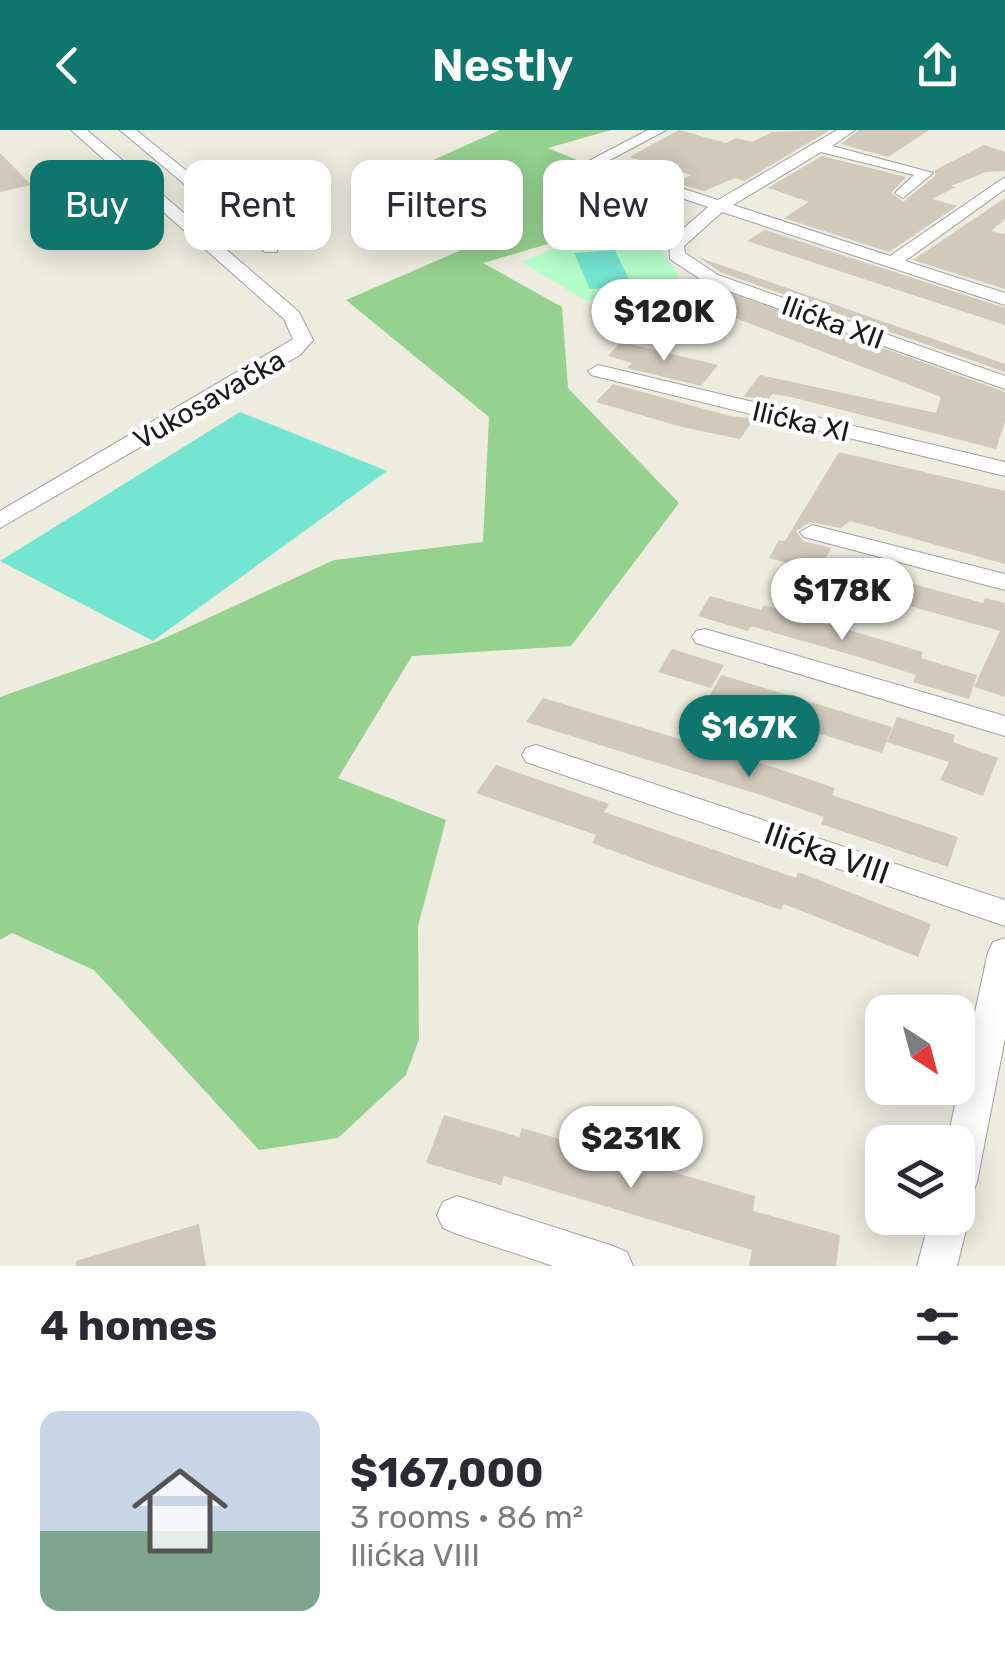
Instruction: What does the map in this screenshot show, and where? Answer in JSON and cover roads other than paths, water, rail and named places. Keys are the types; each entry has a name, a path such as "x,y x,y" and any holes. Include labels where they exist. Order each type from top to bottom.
{"street":[{"name":"Vukosavačka","path":"78,130 113,160"},
{"path":"129,132 160,130"},
{"path":"659,130 591,164 1005,299"},
{"path":"718,206 848,130"},
{"path":"129,132 184,177"},
{"path":"817,146 925,173 903,193"},
{"path":"164,169 172,167"},
{"path":"892,262 1005,182"},
{"name":"Vukosavačka","path":"0,521 293,351 303,340 292,316 164,205"},
{"name":"Ilićka XII","path":"718,206 675,245 681,262 693,271 1005,383"},
{"name":"Ilićka XI","path":"598,371 1005,469"},
{"path":"812,532 1005,582"},
{"path":"705,637 1005,726"},
{"name":"Ilićka VIII","path":"536,755 1005,913"},
{"path":"970,1125 1005,952"},
{"path":"458,1215 613,1266"},
{"path":"938,1266 945,1235"}]}
